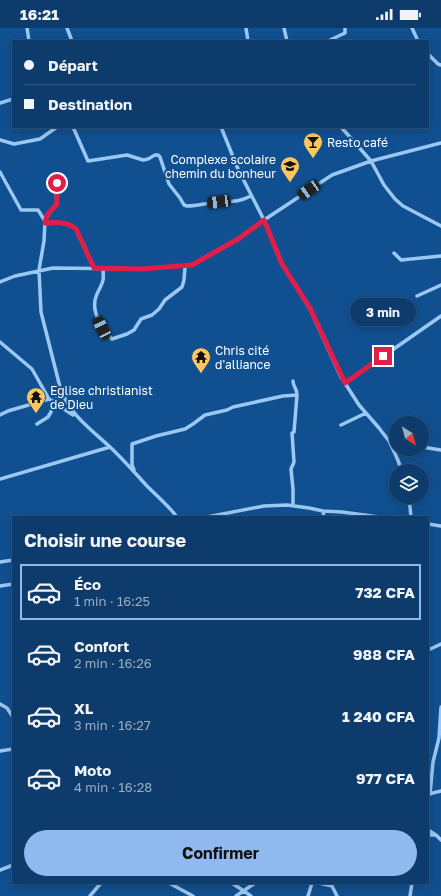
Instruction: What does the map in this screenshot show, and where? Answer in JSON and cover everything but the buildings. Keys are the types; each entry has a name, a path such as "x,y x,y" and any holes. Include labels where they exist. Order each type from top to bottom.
{"street":[{"path":"27,28 29,40"},
{"path":"67,28 72,40"},
{"path":"246,28 248,40"},
{"path":"284,28 287,40"},
{"path":"330,40 343,35 346,31 345,28"},
{"path":"412,28 418,40"},
{"path":"429,55 441,65"},
{"path":"0,103 12,99"},
{"path":"0,140 14,144 40,139 56,128"},
{"path":"73,128 88,161 128,155 143,160 158,155 169,184 184,205 187,206 241,201 251,196"},
{"path":"221,128 251,196 264,220 282,264 310,308 345,383 356,400 389,442"},
{"path":"342,128 370,160 384,185 402,206 441,226"},
{"path":"0,282 15,276 53,268 142,269 185,267 200,262 238,239 332,175 370,160 441,143"},
{"path":"0,172 21,210 38,210 45,222"},
{"path":"58,179 56,192 57,204 50,212 45,222 39,270 41,312 55,372 62,394 76,416"},
{"path":"45,222 63,223 74,226 94,268"},
{"path":"394,252 401,260 441,256"},
{"path":"103,268 103,283 96,295 97,318 102,328 112,339 134,330 141,319 152,316 165,300 182,287 185,267"},
{"path":"418,296 441,285"},
{"path":"345,383 441,316"},
{"path":"0,342 32,369 48,399 76,416 110,447 166,503 175,516"},
{"path":"293,381 293,384 297,389 294,432 292,433 294,462 291,469 294,489 293,506"},
{"path":"37,424 48,417 51,412 53,402 62,394"},
{"path":"135,472 132,465 132,444 185,428 205,415 283,396 297,395"},
{"path":"0,415 8,411 48,399"},
{"path":"341,425 366,413"},
{"path":"0,479 110,447"},
{"path":"429,448 441,450"},
{"path":"410,504 411,516"},
{"path":"212,516 264,506 293,506 372,516"},
{"path":"324,511 324,516"},
{"path":"429,524 441,526"},
{"path":"0,562 12,560"},
{"path":"0,586 12,584"},
{"path":"429,650 441,644"},
{"path":"0,704 7,708 12,716"},
{"path":"441,708 440,738 433,762 429,794 441,790"},
{"path":"0,750 12,749"},
{"path":"429,831 441,840"},
{"path":"429,835 436,835"},
{"path":"0,870 12,865"},
{"path":"90,896 100,884"},
{"path":"171,884 193,896"},
{"path":"234,884 251,896"},
{"path":"236,896 254,884"},
{"path":"308,896 312,884"},
{"path":"323,884 332,886 337,896"},
{"path":"410,896 412,884"}],"place":[{"name":"Resto café","path":"313,159"},
{"name":"Complexe scolaire chemin du bonheur","path":"290,183"},
{"name":"Chris cité d'alliance","path":"201,374"},
{"name":"Eglise christianist de Dieu","path":"36,414"}],"route":[{"path":"57,183 57,204 47,215 45,223 63,223 74,226 84,244 94,268 142,269 185,267 200,262 238,239 264,220 282,264 310,308 345,383 383,356"}]}
